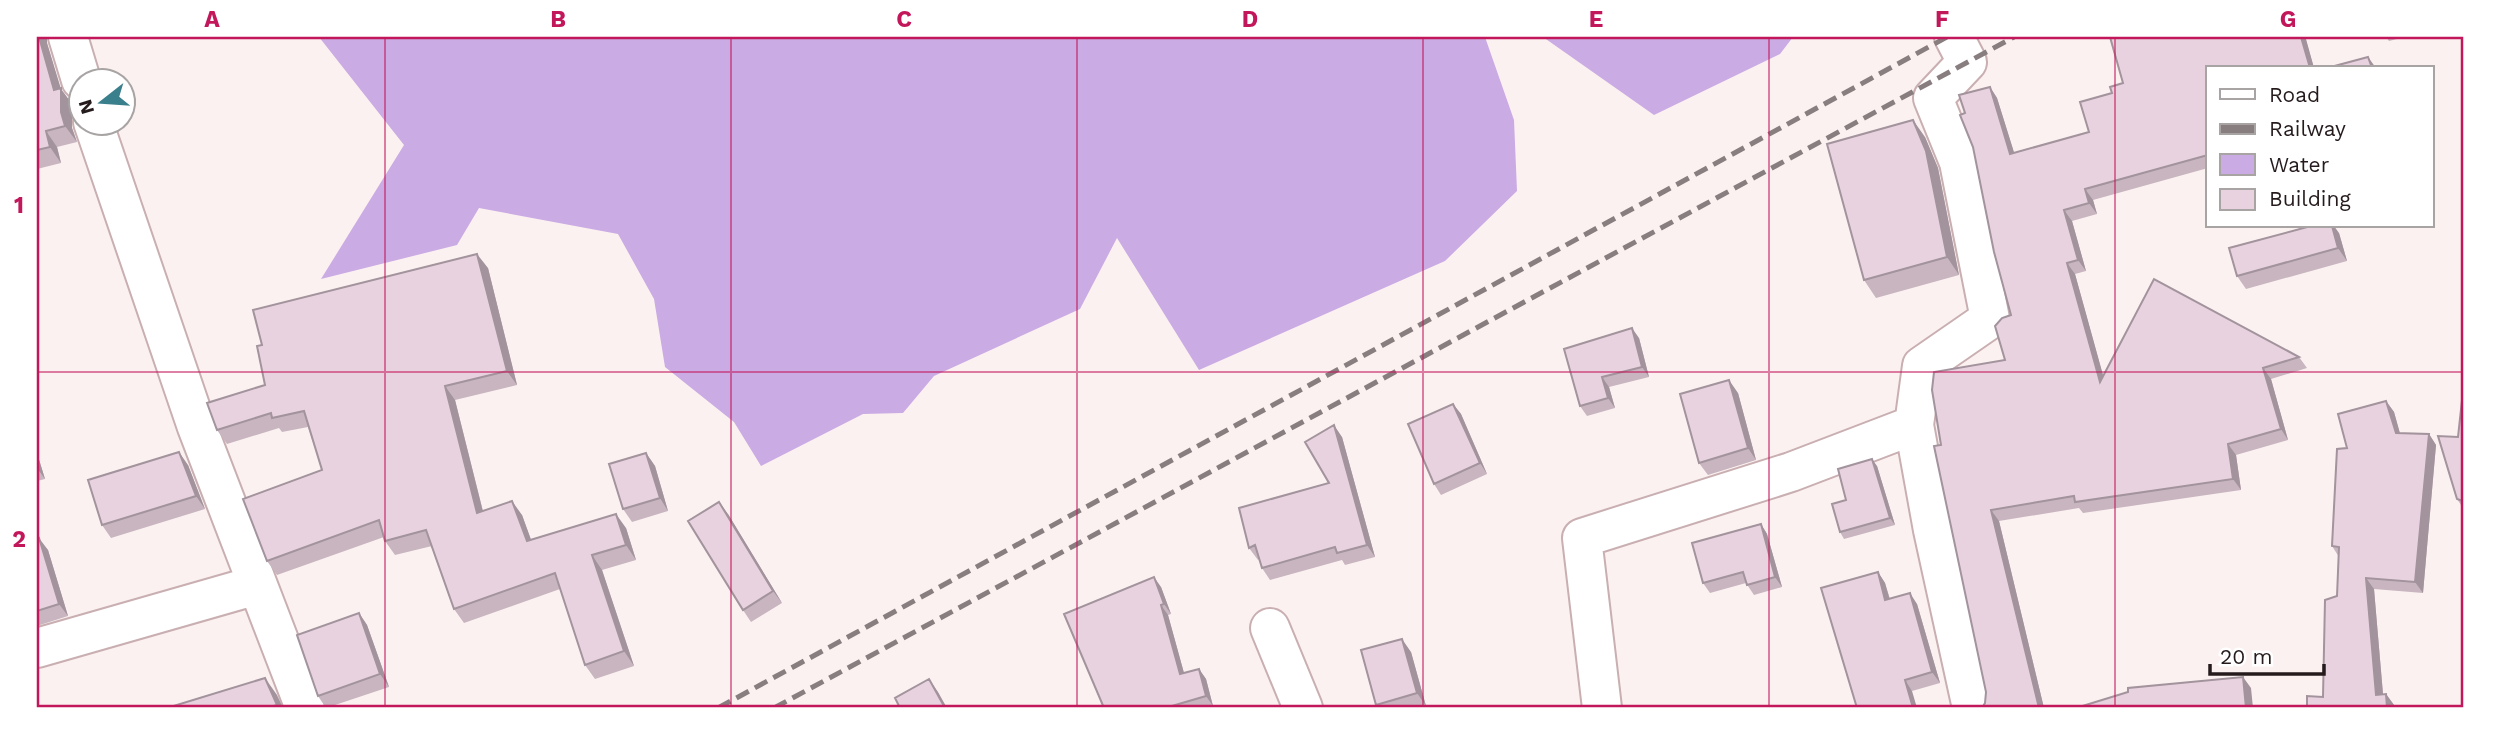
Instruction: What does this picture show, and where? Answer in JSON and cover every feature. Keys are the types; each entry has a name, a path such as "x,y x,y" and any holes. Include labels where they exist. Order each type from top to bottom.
{"street":[{"path":"68,37 77,66"},
{"path":"1954,37 1967,62 1933,98 1959,162 1990,319 1922,366 1914,425 1933,530 1972,708"},
{"path":"98,136 197,428 305,708"},
{"path":"1602,708 1582,538 1791,472 1914,425"},
{"path":"37,648 257,585"},
{"path":"1270,628 1303,708"}],"water":[{"path":"319,37 1485,37 1514,120 1517,191 1445,261 1199,370 1117,238 1080,309 934,376 903,413 863,414 761,466 734,422 665,367 654,299 618,234 479,208 457,245 321,279 404,145"},
{"path":"1543,37 1793,37 1780,54 1654,115"}],"building":[{"path":"37,37 54,90 61,88 61,112 65,126 46,131 50,147 37,150"},
{"path":"2110,37 2301,37 2309,66 2206,66 2206,156 2085,189 2089,203 2064,210 2078,260 2067,263 2100,382 2154,279 2299,357 2263,368 2281,429 2228,444 2233,479 2075,502 2074,496 1991,510 2039,708 1982,708 1986,692 1934,446 1941,445 1932,390 1934,372 2005,360 1995,326 2002,318 2011,315 1994,252 1973,147 1960,115 1965,113 1959,95 1990,87 2010,154 2089,132 2080,102 2112,93 2110,87 2123,83"},
{"path":"2368,57 2371,66 2334,66"},
{"path":"1913,120 1926,151 1947,257 1864,280 1827,144"},
{"path":"2304,228 2333,228 2338,248 2237,276 2229,248"},
{"path":"477,254 507,371 445,386 477,513 512,501 527,541 616,514 626,545 592,555 624,651 585,665 555,573 454,609 426,530 385,541 379,520 267,561 243,499 322,470 304,411 272,418 271,413 217,430 207,403 265,385 257,346 262,345 253,310"},
{"path":"1632,328 1642,367 1602,377 1608,398 1580,406 1564,349"},
{"path":"1729,380 1748,448 1699,463 1680,394"},
{"path":"2462,400 2463,501 2457,499 2438,436 2458,437"},
{"path":"2386,401 2396,433 2429,434 2415,582 2366,578 2376,695 2386,694 2387,708 2307,708 2307,696 2323,697 2325,600 2337,596 2339,547 2332,546 2337,449 2347,448 2338,414"},
{"path":"1453,404 1480,463 1434,484 1408,424"},
{"path":"1334,425 1367,545 1337,553 1335,547 1262,568 1255,545 1249,548 1239,508 1329,483 1305,442"},
{"path":"179,452 196,496 102,525 88,480"},
{"path":"646,453 660,498 623,509 609,464"},
{"path":"1872,459 1890,518 1840,532 1832,504 1846,500 1838,469"},
{"path":"719,502 773,591 743,610 688,521"},
{"path":"1761,524 1775,577 1747,585 1743,572 1703,583 1692,543"},
{"path":"39,538 59,604 37,611 37,539"},
{"path":"1878,572 1885,600 1910,593 1932,672 1905,680 1913,708 1857,708 1821,588"},
{"path":"1154,577 1164,604 1161,605 1180,674 1199,669 1206,696 1165,708 1104,708 1064,614"},
{"path":"359,613 380,674 318,696 297,635"},
{"path":"1402,639 1417,693 1376,705 1361,650"},
{"path":"2243,677 2246,708 2076,708 2128,692 2128,688"},
{"path":"265,678 277,705 271,708 167,708"},
{"path":"929,679 945,708 900,708 895,698"}],"railway":[{"path":"718,708 1947,37"},
{"path":"774,708 2014,37"}]}
